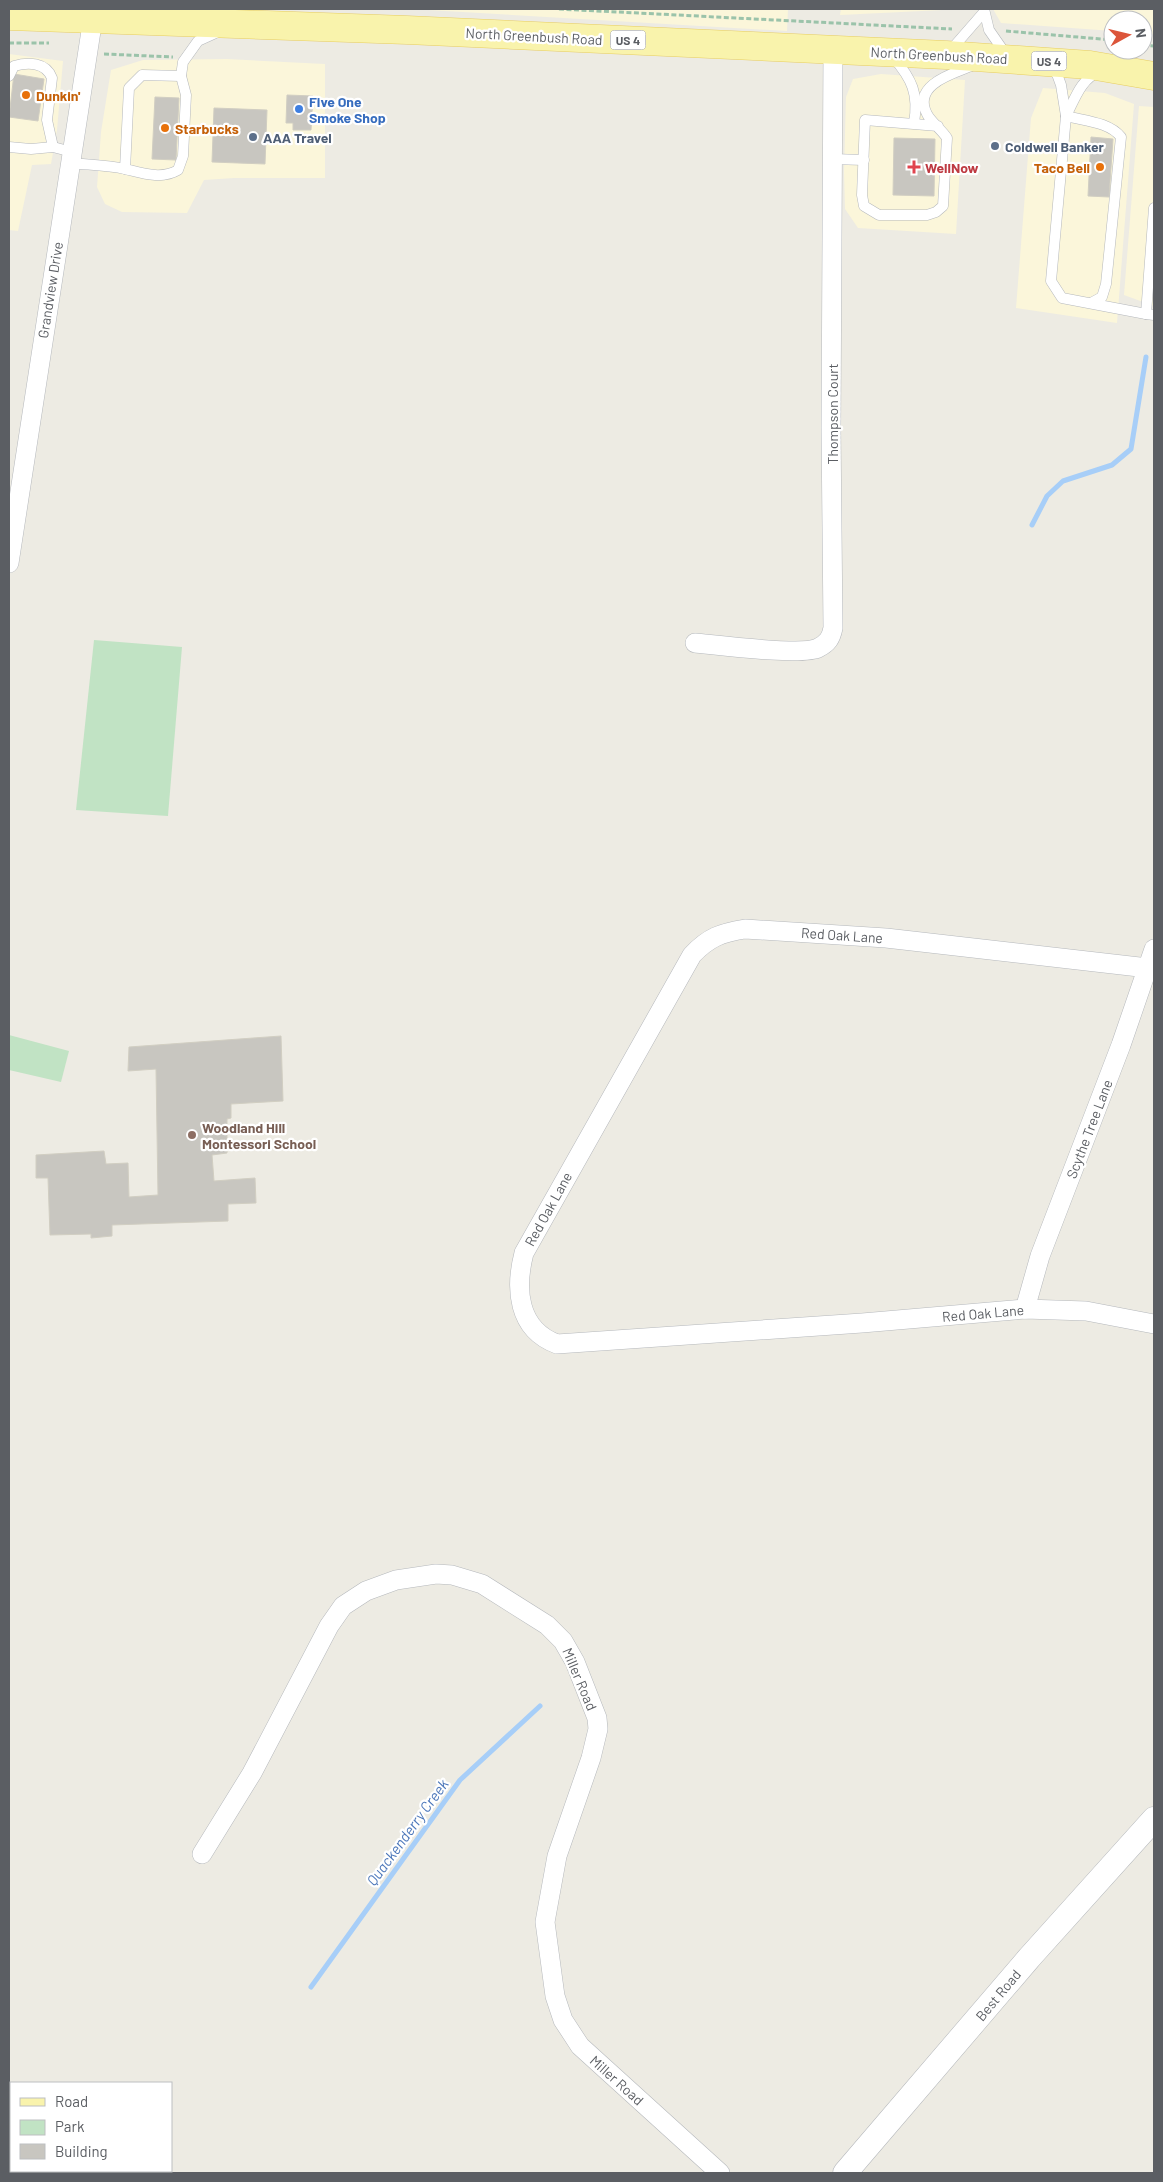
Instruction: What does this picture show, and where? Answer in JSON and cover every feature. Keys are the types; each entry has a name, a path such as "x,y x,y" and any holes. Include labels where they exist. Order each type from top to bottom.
{"main road":[{"name":"US 4","path":"9,16 93,14"},
{"name":"North Greenbush Road","path":"93,14 250,24 1040,60 1113,68 1154,76"}],"street":[{"name":"Grandview Drive","path":"9,563 93,14"},
{"name":"Thompson Court","path":"695,643 798,651 817,649 830,639 833,628 833,50"},
{"name":"Red Oak Lane","path":"1148,968 886,938 745,929 724,932 704,942 692,955 524,1253 519,1274 518,1293 524,1314 535,1329 557,1344 862,1324 1025,1309 1086,1311 1154,1324"},
{"name":"Scythe Tree Lane","path":"1025,1309 1040,1256 1121,1045 1154,949"},
{"name":"Miller Road","path":"202,1854 252,1773 329,1626 343,1606 366,1591 396,1580 436,1574 452,1575 482,1584 547,1625 563,1641 575,1662 597,1718 598,1729 591,1758 557,1856 546,1922 555,1996 563,2020 580,2046 720,2173"},
{"name":"Best Road","path":"846,2173 1029,1958 1154,1819"}],"lane":[{"path":"946,55 970,29 984,10"},
{"path":"938,126 864,120 862,195 864,206 879,215 927,215 936,212 943,206 947,138 938,126 928,115 925,107 925,96 929,88 938,80 1001,58 989,30 984,10"},
{"path":"9,147 31,149 53,147 71,157 125,169 134,173 165,175 178,170 181,165 186,95 181,76 183,62 198,41 221,31 250,24"},
{"path":"890,52 907,74 914,90 918,105 914,123"},
{"path":"1040,60 1057,74 1061,84 1066,116 1051,281 1062,298 1150,314 1154,208"},
{"path":"9,76 14,66 22,64 42,65 50,72 52,78 47,120 53,147"},
{"path":"1066,116 1080,87 1094,74 1113,68"},
{"path":"125,169 129,88 142,75 181,76"},
{"path":"1066,116 1105,125 1115,130 1121,137 1106,284 1102,297 1092,303"},
{"path":"832,159 864,160"}],"path":[{"path":"559,9 970,29"},
{"path":"989,30 1103,39"},
{"path":"9,43 50,43"},
{"path":"102,54 176,57"}],"shaded area":[{"path":"411,9 788,9 787,31"},
{"path":"841,9 963,9 840,15"},
{"path":"993,9 1154,9 1154,34 1153,10 1103,10 1103,30 1001,23"},
{"path":"9,54 63,61 57,130 51,164 32,165 18,231 9,230"},
{"path":"227,59 325,64 325,178 234,178 204,180 187,213 122,212 105,204 97,187 101,132 111,70 143,60"},
{"path":"881,74 965,80 956,234 858,228 845,209 846,97 853,79"},
{"path":"1043,88 1105,93 1134,104 1117,323 1016,308 1031,118"},
{"path":"1139,106 1154,107 1154,306 1124,295"}],"green space":[{"path":"94,640 182,647 168,816 76,810"},
{"path":"9,1035 69,1051 61,1082 9,1070"}],"building":[{"name":"Dunkin'","path":"14,74 44,79 38,121 9,117"},
{"name":"Five One Smoke Shop","path":"287,95 313,96 311,130 293,130 293,123 286,123"},
{"name":"Starbucks","path":"155,97 179,98 176,160 152,159"},
{"path":"214,108 267,110 265,164 212,162"},
{"name":"Taco Bell","path":"1091,137 1113,139 1109,197 1088,196"},
{"name":"WellNow","path":"894,138 935,139 934,196 893,195"},
{"name":"Woodland Hill Montessori School","path":"281,1036 283,1101 231,1104 231,1118 227,1119 227,1153 212,1155 214,1181 255,1178 256,1203 228,1204 228,1221 112,1225 112,1236 91,1238 91,1234 50,1235 48,1178 36,1178 36,1155 104,1151 106,1164 128,1163 129,1197 158,1195 156,1069 128,1071 129,1047"}],"waterway":[{"name":"Quackenderry Creek","path":"1032,525 1047,496 1063,481 1112,465 1131,449 1146,357"},
{"name":"Quackenderry Creek","path":"311,1987 460,1780 540,1706"}],"place":[{"name":"Dunkin'","path":"26,95"},
{"name":"Five One Smoke Shop","path":"299,109"},
{"name":"Starbucks","path":"165,128"},
{"name":"AAA Travel","path":"253,137"},
{"name":"Coldwell Banker","path":"995,146"},
{"name":"WellNow","path":"914,167"},
{"name":"Taco Bell","path":"1100,167"},
{"name":"Woodland Hill Montessori School","path":"192,1135"}]}
